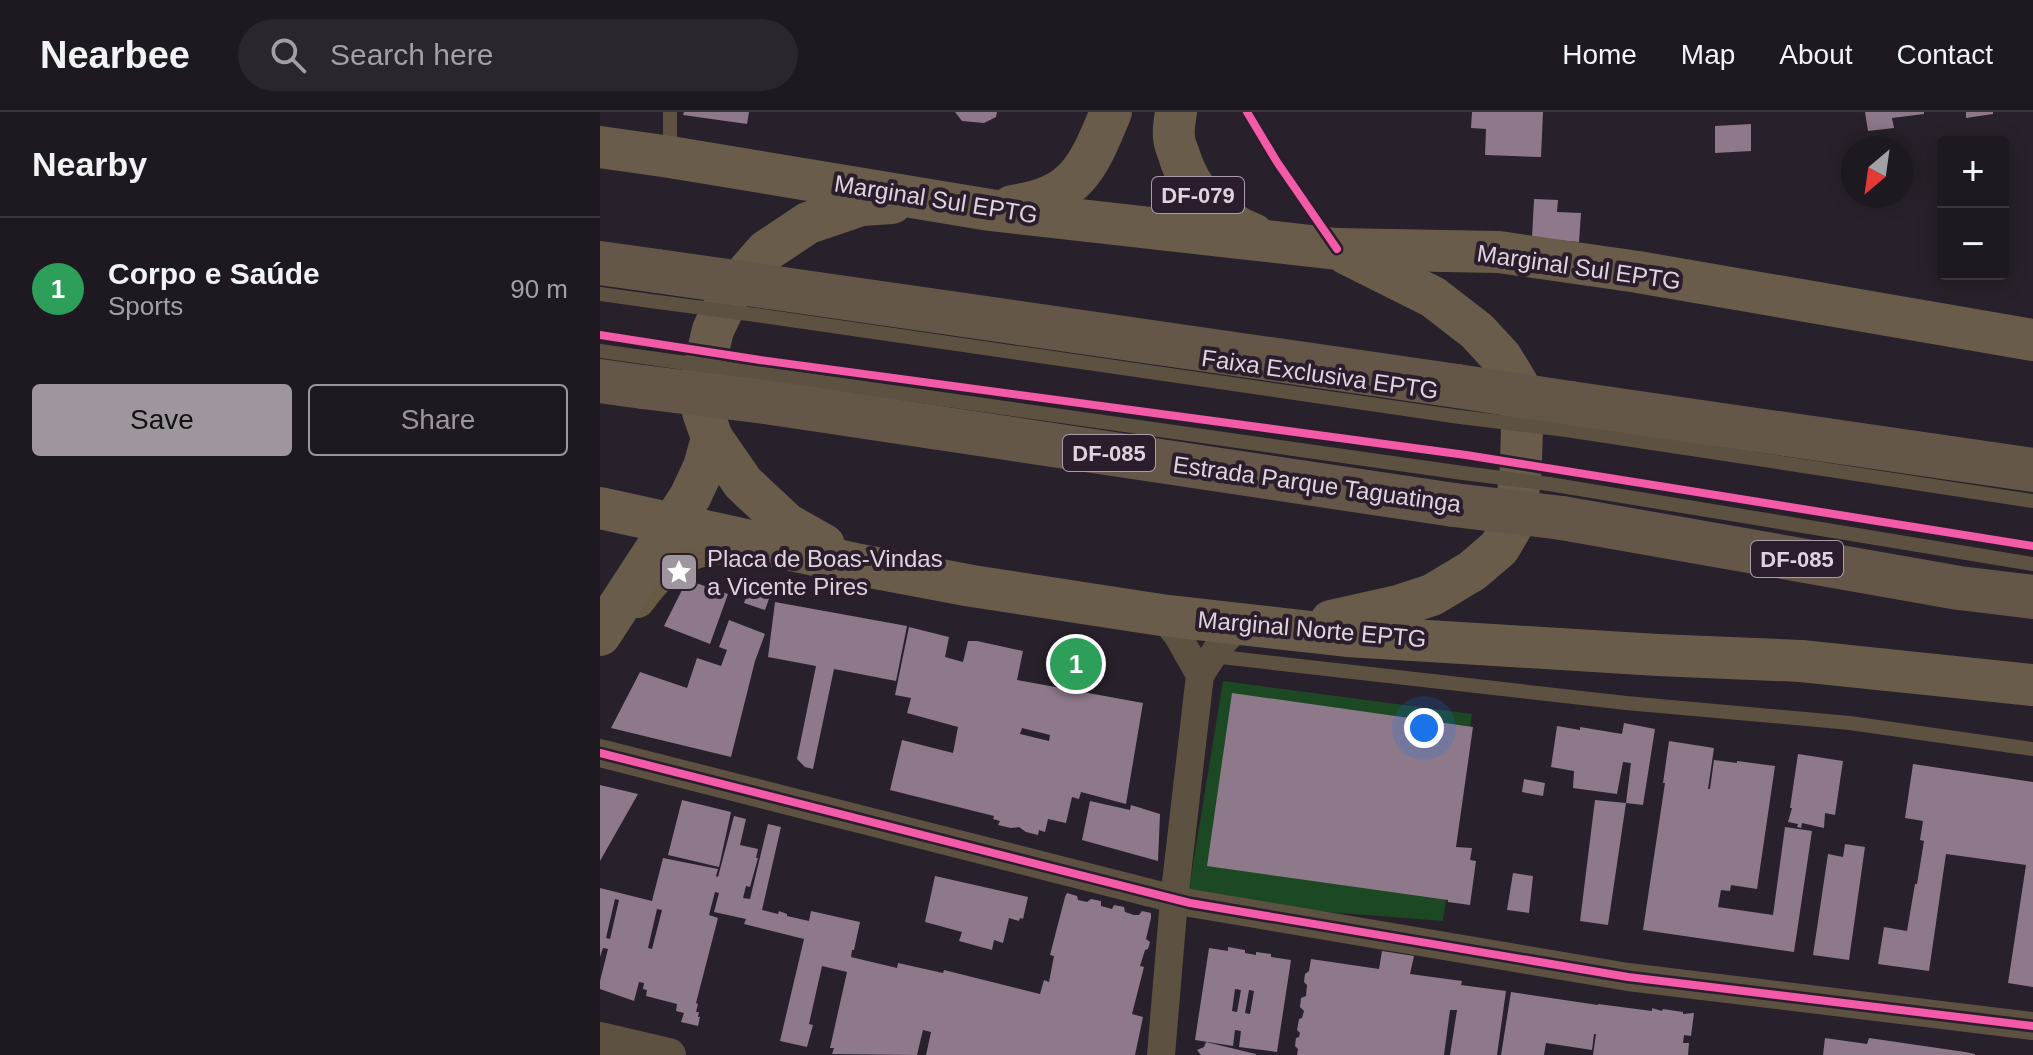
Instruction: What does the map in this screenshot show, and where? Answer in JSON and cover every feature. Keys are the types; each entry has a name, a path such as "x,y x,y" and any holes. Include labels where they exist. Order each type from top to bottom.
{"highway":[{"path":"600,263 657,287 1568,416 2033,470"},
{"name":"Estrada Parque Taguatinga","path":"600,381 650,373 1556,501 1959,588 2033,597"}],"main road":[{"path":"990,210 1037,203 1064,189 1084,171 1111,112"},
{"name":"DF-079","path":"1176,112 1173,137 1182,166 1196,193 1218,215 1237,227 1273,241"},
{"name":"Marginal Sul EPTG","path":"600,147 990,210 1337,249 1499,252 1638,272 2033,340"},
{"path":"860,565 787,524 743,483 712,438 703,412 701,380 713,330 732,290 766,251 808,223 861,205 938,201"},
{"path":"1291,630 1398,606 1432,595 1472,571 1499,548 1512,526 1520,481 1522,427 1517,383 1501,357 1477,331 1433,297 1337,249"},
{"path":"600,635 690,497 704,467 712,438"},
{"name":"Marginal Norte EPTG","path":"600,508 860,565 1161,615 1347,636 1801,661 2033,685"},
{"path":"600,650 647,585 673,562 693,550 709,546 787,548"}],"street":[{"path":"1161,615 1206,666"},
{"path":"1161,1055 1174,900 1206,666 1226,637 1241,624"},
{"path":"600,753 1174,900 1628,977 2033,1026"},
{"path":"600,1039 669,1055"}],"lane":[{"path":"670,112 670,157"},
{"path":"600,294 657,287"},
{"path":"600,351 650,373"},
{"path":"1568,416 2033,501"},
{"path":"1556,501 2033,564"},
{"path":"1206,666 1850,723 2033,749"}],"green space":[{"path":"1223,681 1472,714 1443,921 1187,901"}],"building":[{"path":"684,112 749,112 747,124 683,115"},
{"path":"955,112 997,112 996,117 984,123 962,121"},
{"path":"1472,112 1543,112 1541,157 1485,155 1486,129 1471,128"},
{"path":"1865,112 1924,114 1892,118 1894,128 1868,131"},
{"path":"1966,112 1993,112 1993,114 1966,118"},
{"path":"1751,124 1751,151 1715,153 1715,126"},
{"path":"1534,199 1558,200 1557,212 1581,213 1579,242 1532,238"},
{"path":"696,583 728,594 710,644 664,626 685,584"},
{"path":"749,589 770,596 765,610 744,603"},
{"path":"775,602 907,626 896,681 834,669 813,769 805,767 797,759 816,666 768,657"},
{"path":"729,620 765,634 755,661 731,757 611,728 640,672 687,688 697,658 721,666 727,650 719,647"},
{"path":"909,627 949,637 945,657 963,662 968,641 1023,651 1017,680 1143,703 1126,804 1081,792 1079,799 1072,797 1066,823 1048,819 1045,832 1039,830 1038,835 1019,827 998,825 1000,821 993,819 994,816 890,790 902,740 953,753 958,727 907,713 911,698 895,695","holes":["1022,728 1050,735 1049,741 1020,734"]},
{"path":"1232,693 1473,727 1456,847 1472,848 1470,860 1476,861 1470,905 1207,866"},
{"path":"1624,723 1655,729 1643,805 1626,803 1631,763 1623,762 1617,794 1573,788 1574,771 1551,767 1557,726 1622,734"},
{"path":"1669,741 1714,748 1708,789 1714,760 1775,766 1757,889 1731,885 1730,891 1721,890 1718,907 1773,915 1785,827 1812,831 1794,952 1643,930"},
{"path":"1798,754 1843,761 1835,815 1825,813 1824,828 1802,823 1801,828 1788,822"},
{"path":"1913,764 2033,782 2033,987 2008,983 2026,865 1946,854 1929,971 1878,964 1884,927 1907,931 1917,884 1924,841 1920,840 1923,821 1905,818"},
{"path":"1524,779 1545,783 1543,796 1522,792"},
{"path":"600,785 638,794 600,861"},
{"path":"682,800 731,812 719,867 668,855"},
{"path":"1595,800 1626,803 1608,925 1580,921"},
{"path":"1090,801 1130,810 1131,805 1160,814 1158,861 1082,840"},
{"path":"734,816 746,819 740,845 758,849 750,887 746,886 743,898 750,899 768,824 781,827 762,910 778,914 779,911 809,921 811,911 860,922 851,957 897,968 898,963 943,973 944,970 1040,994 1044,980 1049,982 1054,956 1050,955 1067,893 1077,896 1078,900 1101,901 1101,906 1112,909 1114,905 1124,907 1125,912 1134,915 1142,911 1151,913 1146,939 1150,942 1140,966 1144,967 1132,1014 1143,1017 1135,1055 926,1055 931,1032 923,1030 917,1055 832,1054 834,1048 830,1048 847,972 822,966 807,1047 780,1041 804,939 744,924 746,919 714,912 719,893 715,892 709,915 718,918 696,1003 696,1012 700,1017 698,1026 681,1022 684,1013 676,1011 677,1004 646,996 644,983 639,982 634,1001 600,989 608,949 603,948 600,957 600,888 652,901 663,858 718,869 718,877","holes":["615,899 619,900 610,939 606,938","657,909 662,910 652,949 648,948"]},
{"path":"1845,844 1865,847 1849,960 1813,955 1828,854 1843,857"},
{"path":"1513,873 1533,876 1529,913 1507,910"},
{"path":"935,876 1028,897 1023,919 1009,918 1003,943 994,940 992,950 959,941 962,932 925,922"},
{"path":"1228,947 1245,950 1245,953 1271,954 1271,957 1291,960 1277,1052 1239,1047 1241,1031 1235,1030 1233,1046 1195,1040 1209,948 1228,951","holes":["1235,989 1241,990 1237,1012 1232,1011","1249,990 1254,991 1250,1014 1245,1013"]},
{"path":"1382,951 1414,956 1410,974 1506,991 1497,1055 1450,1055 1457,1010 1450,1010 1444,1055 1297,1055 1296,1038 1300,1033 1297,1030 1304,1011 1300,1007 1301,998 1306,996 1305,974 1309,971 1311,959 1379,969"},
{"path":"1511,992 1598,1005 1694,1013 1691,1036 1684,1035 1683,1043 1689,1043 1688,1055 1593,1055 1594,1034 1592,1050 1546,1043 1544,1055 1501,1055"},
{"path":"1825,1038 1867,1044 1869,1038 1975,1055 1823,1055"},
{"path":"1206,1042 1256,1055 1201,1055 1197,1050 1204,1047"}],"cycle path":[{"path":"1247,112 1337,249"},
{"path":"600,335 760,360 1466,455 2033,546"},
{"path":"600,753 1190,903 1628,977 2033,1026"}],"place":[{"name":"Placa de Boas-Vindas a Vicente Pires","path":"679,572"},
{"name":"Corpo e Saúde","path":"1076,664"}]}
